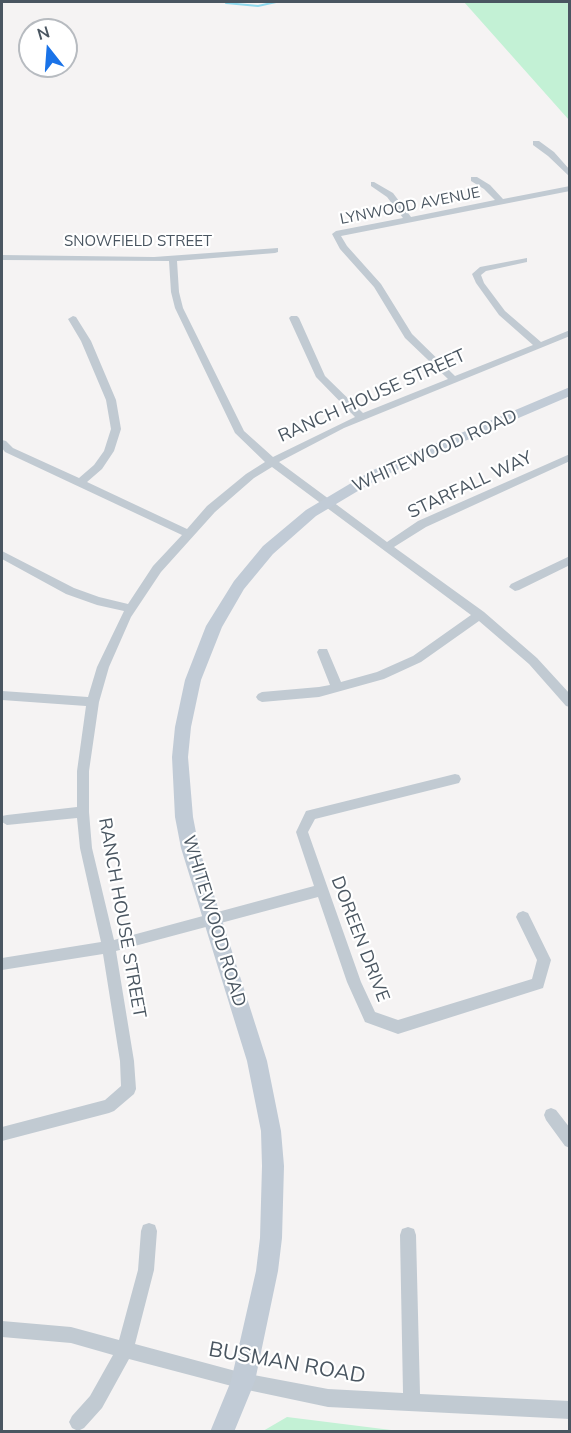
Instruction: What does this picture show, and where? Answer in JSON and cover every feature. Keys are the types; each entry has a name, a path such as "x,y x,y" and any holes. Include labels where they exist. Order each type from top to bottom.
{"main road":[{"name":"WHITEWOOD ROAD","path":"222,1431 243,1381 272,1238 271,1131 257,1061 190,848 182,795 180,757 183,727 193,680 214,626 251,570 292,528 326,502 378,473 570,391"}],"street":[{"path":"536,143 551,154 570,175"},
{"path":"474,179 487,187 501,202"},
{"path":"374,184 390,195 409,220"},
{"name":"LYNWOOD AVENUE","path":"454,380 408,336 378,286 343,247 336,234 570,188"},
{"name":"SNOWFIELD STREET","path":"2,257 173,259 275,250"},
{"path":"173,259 179,308 240,433 272,462 480,615 533,661 570,703"},
{"path":"524,260 483,269 476,274 502,313 539,345"},
{"path":"294,318 321,376 362,418"},
{"path":"73,319 86,340 111,400 116,429 109,451 98,467 80,483"},
{"name":"RANCH HOUSE STREET","path":"2,1134 109,1106 129,1089 127,1061 109,946 92,880 83,812 83,771 93,702 106,658 130,608 157,569 187,533 230,492 272,462 320,436 570,333"},
{"path":"2,442 9,450 187,533"},
{"name":"STARFALL WAY","path":"387,547 422,524 570,457"},
{"path":"2,555 70,591 97,601 130,608"},
{"path":"515,587 570,560"},
{"path":"262,697 319,692 380,676 417,659 480,615"},
{"path":"323,652 337,687"},
{"path":"558,688 570,683"},
{"path":"2,695 93,702"},
{"name":"DOREEN DRIVE","path":"455,779 311,815 302,832 354,982 370,1017 398,1027 538,984 544,960 523,917"},
{"path":"7,820 83,812"},
{"path":"2,963 109,946 322,890"},
{"path":"550,1115 570,1141"},
{"path":"78,1422 96,1402 125,1349 146,1270 149,1232"},
{"path":"408,1235 412,1403"},
{"name":"BUSMAN ROAD","path":"2,1329 71,1335 243,1381 328,1398 570,1410"}],"green space":[{"path":"464,2 569,2 569,120"},
{"path":"287,1417 399,1431 263,1431"}],"waterway":[{"path":"226,3 258,6 276,2"}]}
